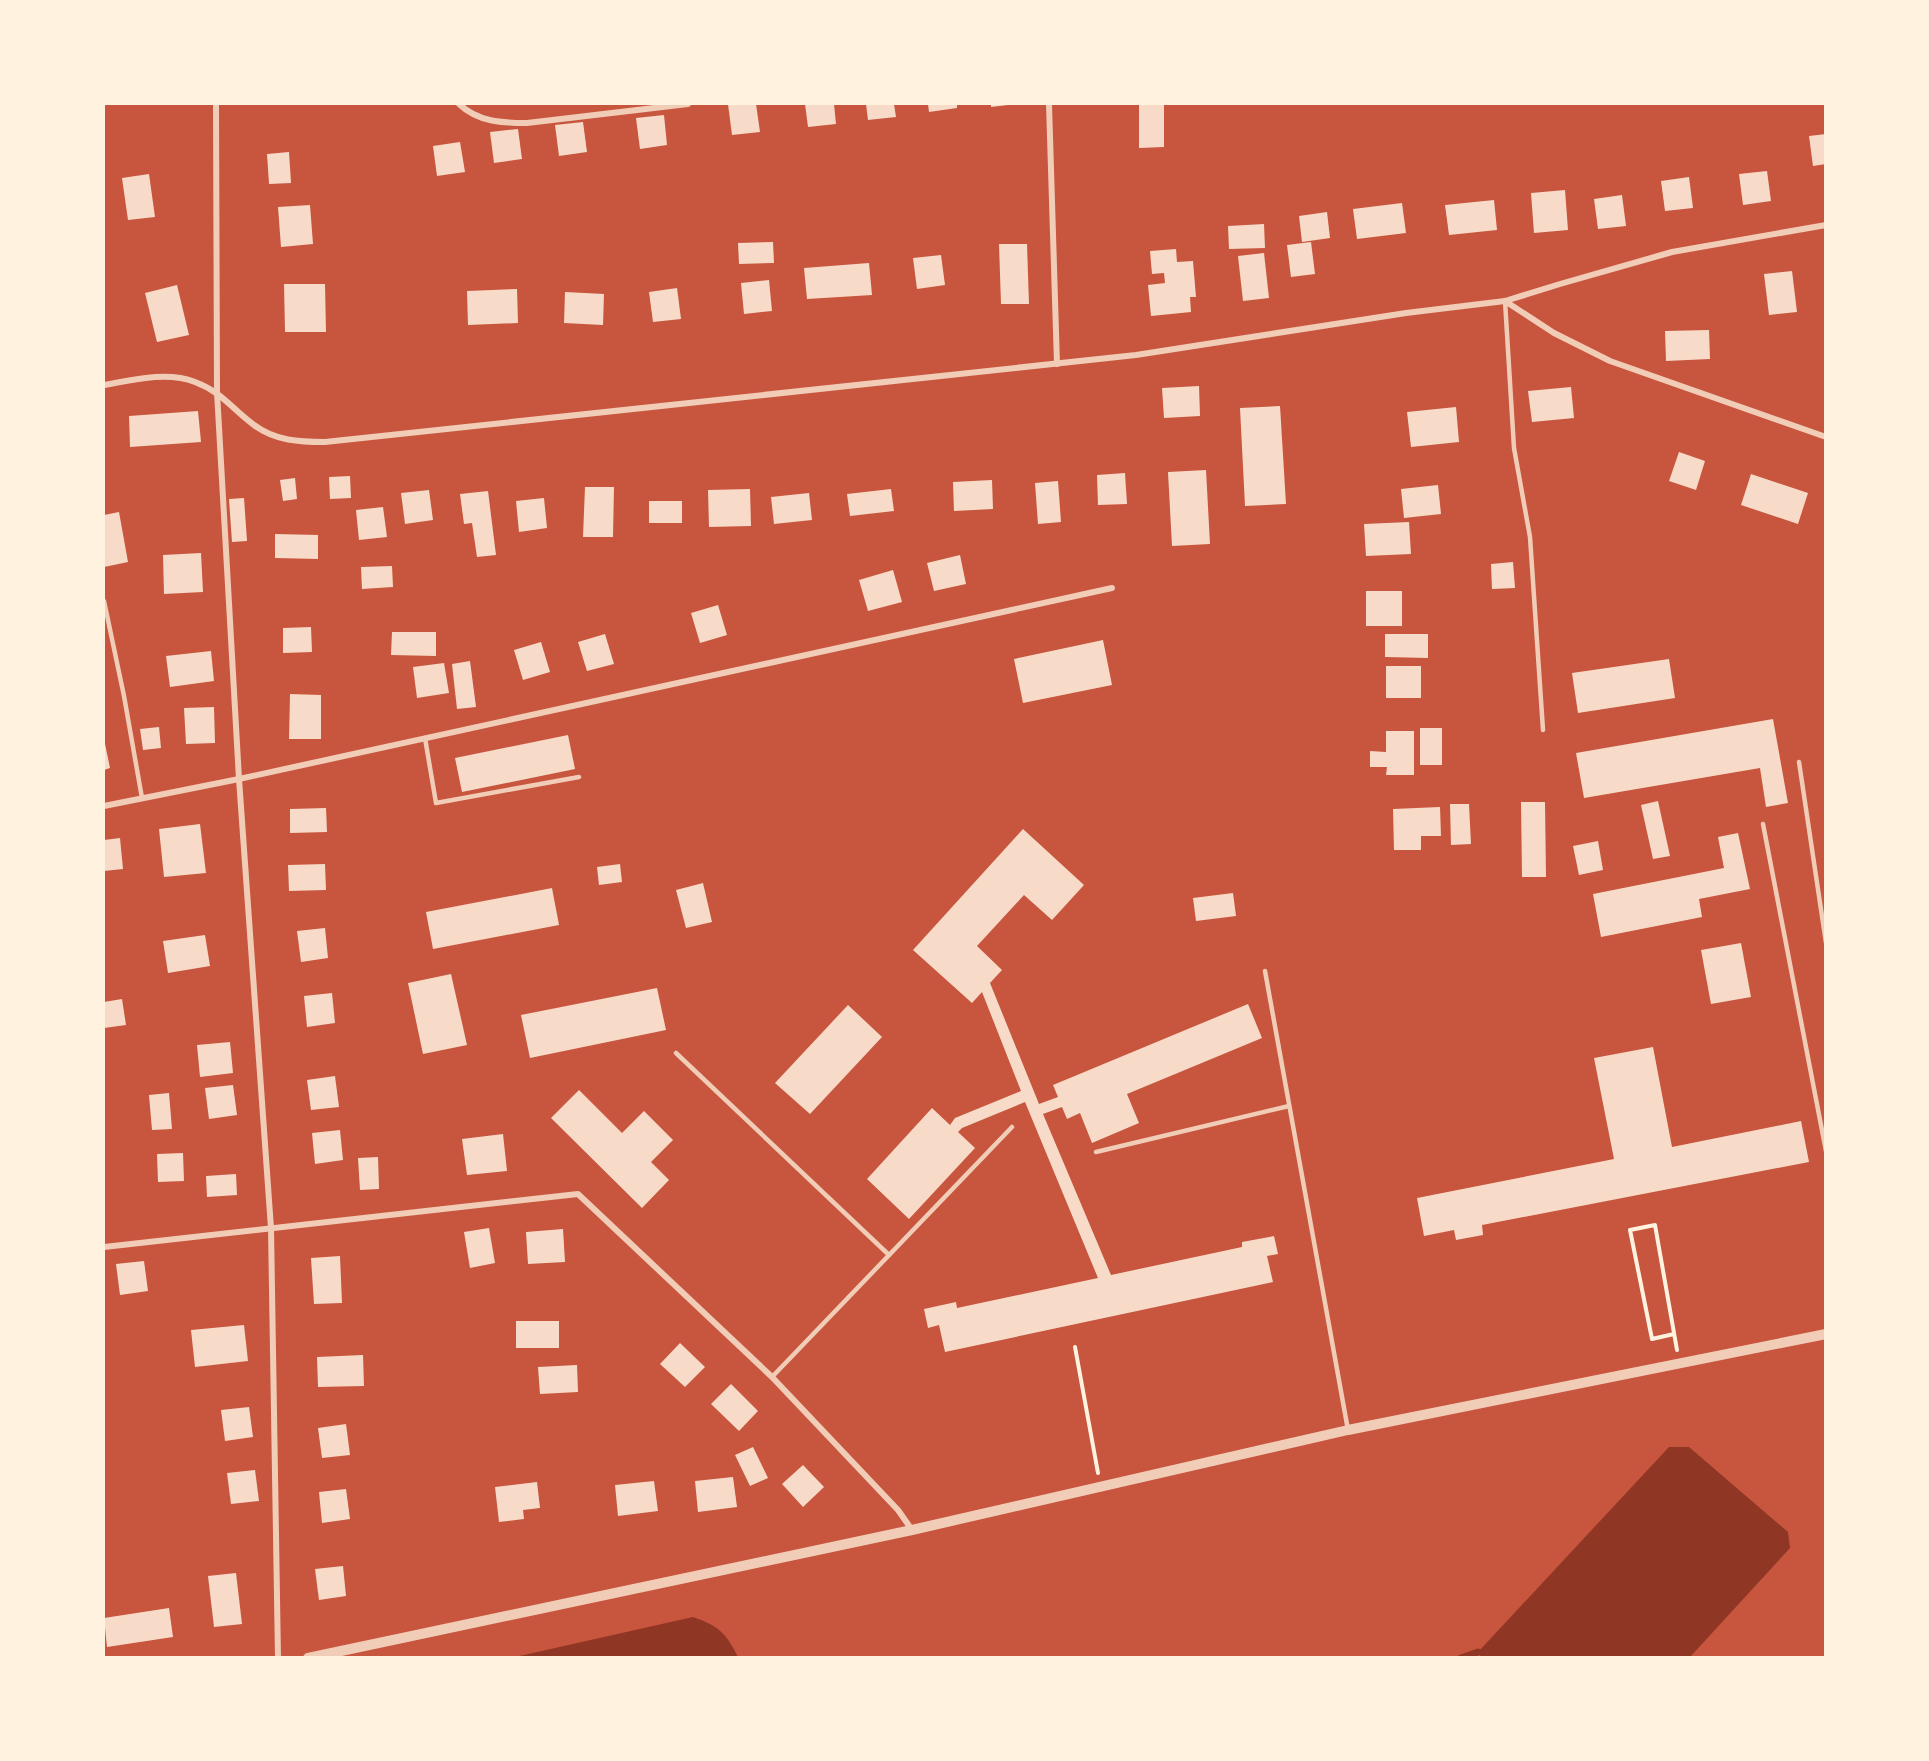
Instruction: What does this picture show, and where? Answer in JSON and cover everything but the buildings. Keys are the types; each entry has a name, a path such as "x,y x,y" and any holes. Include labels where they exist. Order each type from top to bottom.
{"street":[{"path":"216,104 217,392 239,779 271,1228 278,1658"},
{"path":"459,104 481,118 503,123 527,123 688,104"},
{"path":"1049,104 1057,364"},
{"path":"104,385 172,377 193,381 217,392 255,427 284,439 325,442 1136,355 1406,313 1505,301 1672,252 1826,225"},
{"path":"1505,301 1554,333 1610,361 1826,437"},
{"path":"104,806 239,779 1112,588"},
{"path":"104,1247 578,1194 772,1377 898,1510 912,1530"},
{"path":"308,1658 912,1530 1348,1430 1826,1334"}],"lane":[{"path":"1505,301 1514,448 1530,537 1544,730"},
{"path":"104,601 142,798"},
{"path":"425,738 436,803 579,777"},
{"path":"1798,762 1826,942"},
{"path":"1763,824 1826,1152"},
{"path":"1264,971 1348,1430"},
{"path":"676,1053 889,1255"},
{"path":"1096,1152 1289,1106"},
{"path":"772,1377 1012,1127"}],"path":[{"path":"1674,1334 1652,1339 1630,1230 1655,1225 1677,1351"},
{"path":"1075,1347 1098,1473"}],"shaded area":[{"path":"1669,1447 1689,1447 1788,1532 1790,1548 1690,1657 1481,1657 1478,1652"},
{"path":"693,1617 721,1631 738,1657 515,1657"}],"waterway":[{"path":"1461,1658 1478,1652"}]}
